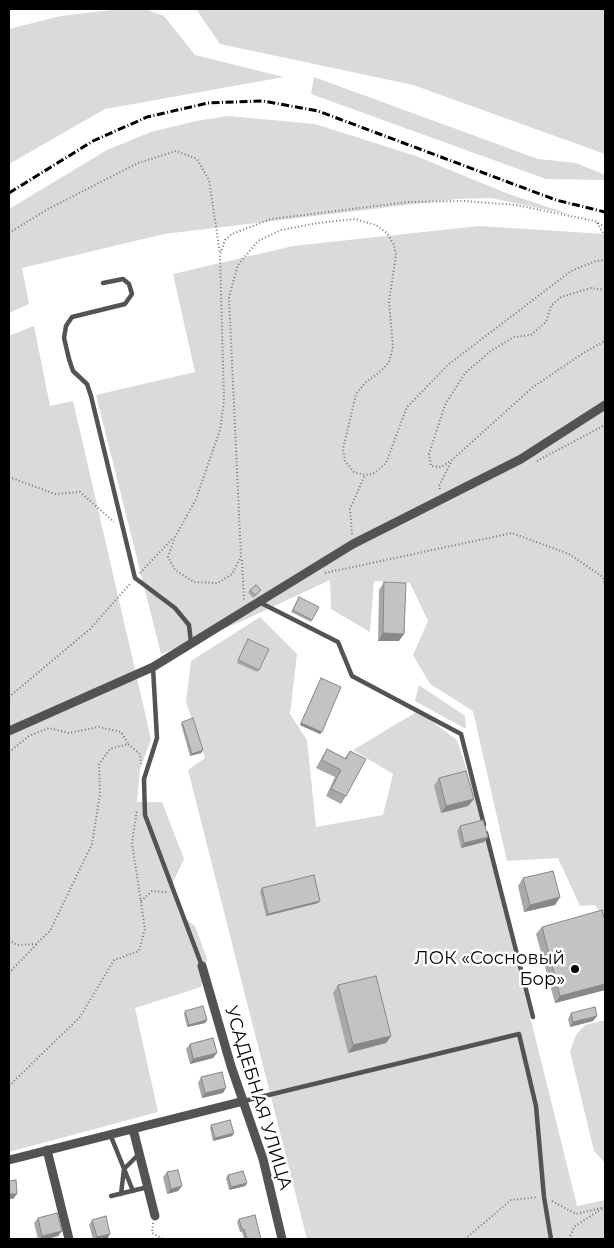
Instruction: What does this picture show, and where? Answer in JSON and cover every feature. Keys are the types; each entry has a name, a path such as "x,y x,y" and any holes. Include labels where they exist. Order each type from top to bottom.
{"street":[{"path":"9,731 153,667 354,544 521,459 605,405"},
{"name":"УСАДЕБНАЯ УЛИЦА","path":"202,966 231,1066 263,1159 282,1239"},
{"path":"9,1160 244,1101"},
{"path":"133,1128 155,1216"},
{"path":"47,1150 69,1239"}],"lane":[{"path":"103,283 123,279 129,284 132,294 124,304 72,317 66,326 64,338 73,371 87,384 91,396 135,578 176,608 189,625 191,644"},
{"path":"259,602 338,642 352,676 461,734 533,1017"},
{"path":"153,667 156,738 144,779 145,815 172,892 202,966"},
{"path":"244,1101 519,1034 536,1106 544,1197 551,1239"},
{"path":"110,1134 133,1191"},
{"path":"121,1194 124,1169 139,1154"},
{"path":"111,1196 148,1187"}],"path":[{"path":"9,233 48,209 138,162 176,151 197,159 209,180 220,255 224,401 220,430 196,499 175,537 168,557 175,570 194,582 218,583 232,574 242,558"},
{"path":"220,255 225,240 232,234 271,219 408,202 464,201 516,205 596,221 605,227"},
{"path":"244,611 229,297 238,265 258,241 281,230 355,219 376,225 387,233 394,245 396,255 389,301 393,347 389,362 365,383 356,394 343,449 345,461 354,472 365,475 373,474 386,463 407,407 449,364 571,271 596,261 605,260"},
{"path":"596,221 605,236"},
{"path":"605,290 590,288 561,297 551,306 546,322 531,334 514,337 492,350 465,373 445,405 429,454 431,466 441,467 452,460 533,387 605,341"},
{"path":"442,499 440,486 452,460"},
{"path":"354,544 350,509 365,475"},
{"path":"9,476 55,494 80,492 124,530"},
{"path":"324,573 512,533 569,554 604,577 605,586"},
{"path":"9,697 90,629 135,578 175,537"},
{"path":"9,752 29,736 49,728 70,733 99,727 121,732 128,744 140,754 142,767"},
{"path":"9,973 50,931 92,844 100,794 99,764 110,749 128,744"},
{"path":"9,1086 80,1017 114,960 139,952 146,929 132,843 138,802"},
{"path":"141,901 152,891 172,892"},
{"path":"9,940 17,945 36,944 42,939"},
{"path":"465,1239 511,1200 544,1197 576,1214 605,1207"},
{"path":"569,1239 574,1227 605,1207"},
{"path":"155,1216 151,1228 152,1233 163,1239"}],"shaded area":[{"path":"121,9 145,9 164,16 195,55 284,77 105,109 9,164 9,29 61,16"},
{"path":"196,9 605,9 605,154 413,85 220,44"},
{"path":"314,77 538,159 576,163 605,175 605,180 546,179 311,94"},
{"path":"228,116 315,124 416,156 506,193 572,215 491,198 457,199 164,234 22,268 29,304 9,313 9,209 107,150 151,132 196,121"},
{"path":"479,226 605,234 605,917 595,905 580,906 558,858 507,861 473,711 430,684 413,655 428,621 410,583 374,581 370,632 331,609 330,580 240,622 161,654 96,395 195,372 173,274 293,246"},
{"path":"34,326 50,406 73,401 151,739 140,769 137,802 162,802 184,859 172,884 180,915 195,926 207,959 201,987 135,1008 158,1112 9,1152 9,336"},
{"path":"260,617 297,654 290,714 307,740 316,827 383,815 393,774 353,750 418,711 457,740 477,802 577,1206 605,1200 605,1239 307,1239 188,770 205,758 186,702 191,661"},
{"path":"419,685 465,716 466,729 415,701"},
{"path":"605,1020 605,1163 594,1151 570,1051 576,1035 585,1025"}],"building":[{"path":"384,582 406,583 404,634 383,633"},
{"path":"256,585 261,590 255,595 250,590"},
{"path":"299,597 319,607 312,620 293,610"},
{"path":"248,639 269,649 259,670 238,660"},
{"path":"321,678 341,687 322,732 301,723"},
{"path":"193,718 203,750 192,754 182,722"},
{"path":"327,749 346,759 350,751 366,759 346,796 331,789 341,770 322,760"},
{"path":"466,771 474,799 446,806 439,778"},
{"path":"483,820 488,837 464,843 460,826"},
{"path":"553,871 560,897 530,905 523,878"},
{"path":"314,875 320,901 268,914 262,888"},
{"name":"ЛОК «Сосновый Бор»","path":"602,910 605,921 605,984 560,996 542,927"},
{"path":"376,976 391,1036 353,1045 338,985"},
{"path":"203,1006 207,1020 189,1025 185,1011"},
{"path":"595,1007 597,1016 573,1022 571,1013"},
{"path":"213,1038 217,1053 193,1059 190,1044"},
{"path":"222,1072 226,1088 205,1093 201,1077"},
{"path":"230,1120 234,1133 215,1138 211,1125"},
{"path":"178,1170 182,1186 171,1189 167,1172"},
{"path":"243,1171 247,1183 231,1187 228,1175"},
{"path":"16,1180 17,1194 9,1194 9,1181"},
{"path":"57,1213 62,1231 42,1236 38,1218"},
{"path":"255,1215 261,1239 247,1239 239,1219"},
{"path":"106,1216 110,1234 97,1237 92,1220"}],"railway":[{"path":"9,193 93,141 147,117 208,103 263,101 318,111 556,200 605,212"}],"place":[{"name":"ЛОК «Сосновый Бор»","path":"575,969"}]}
